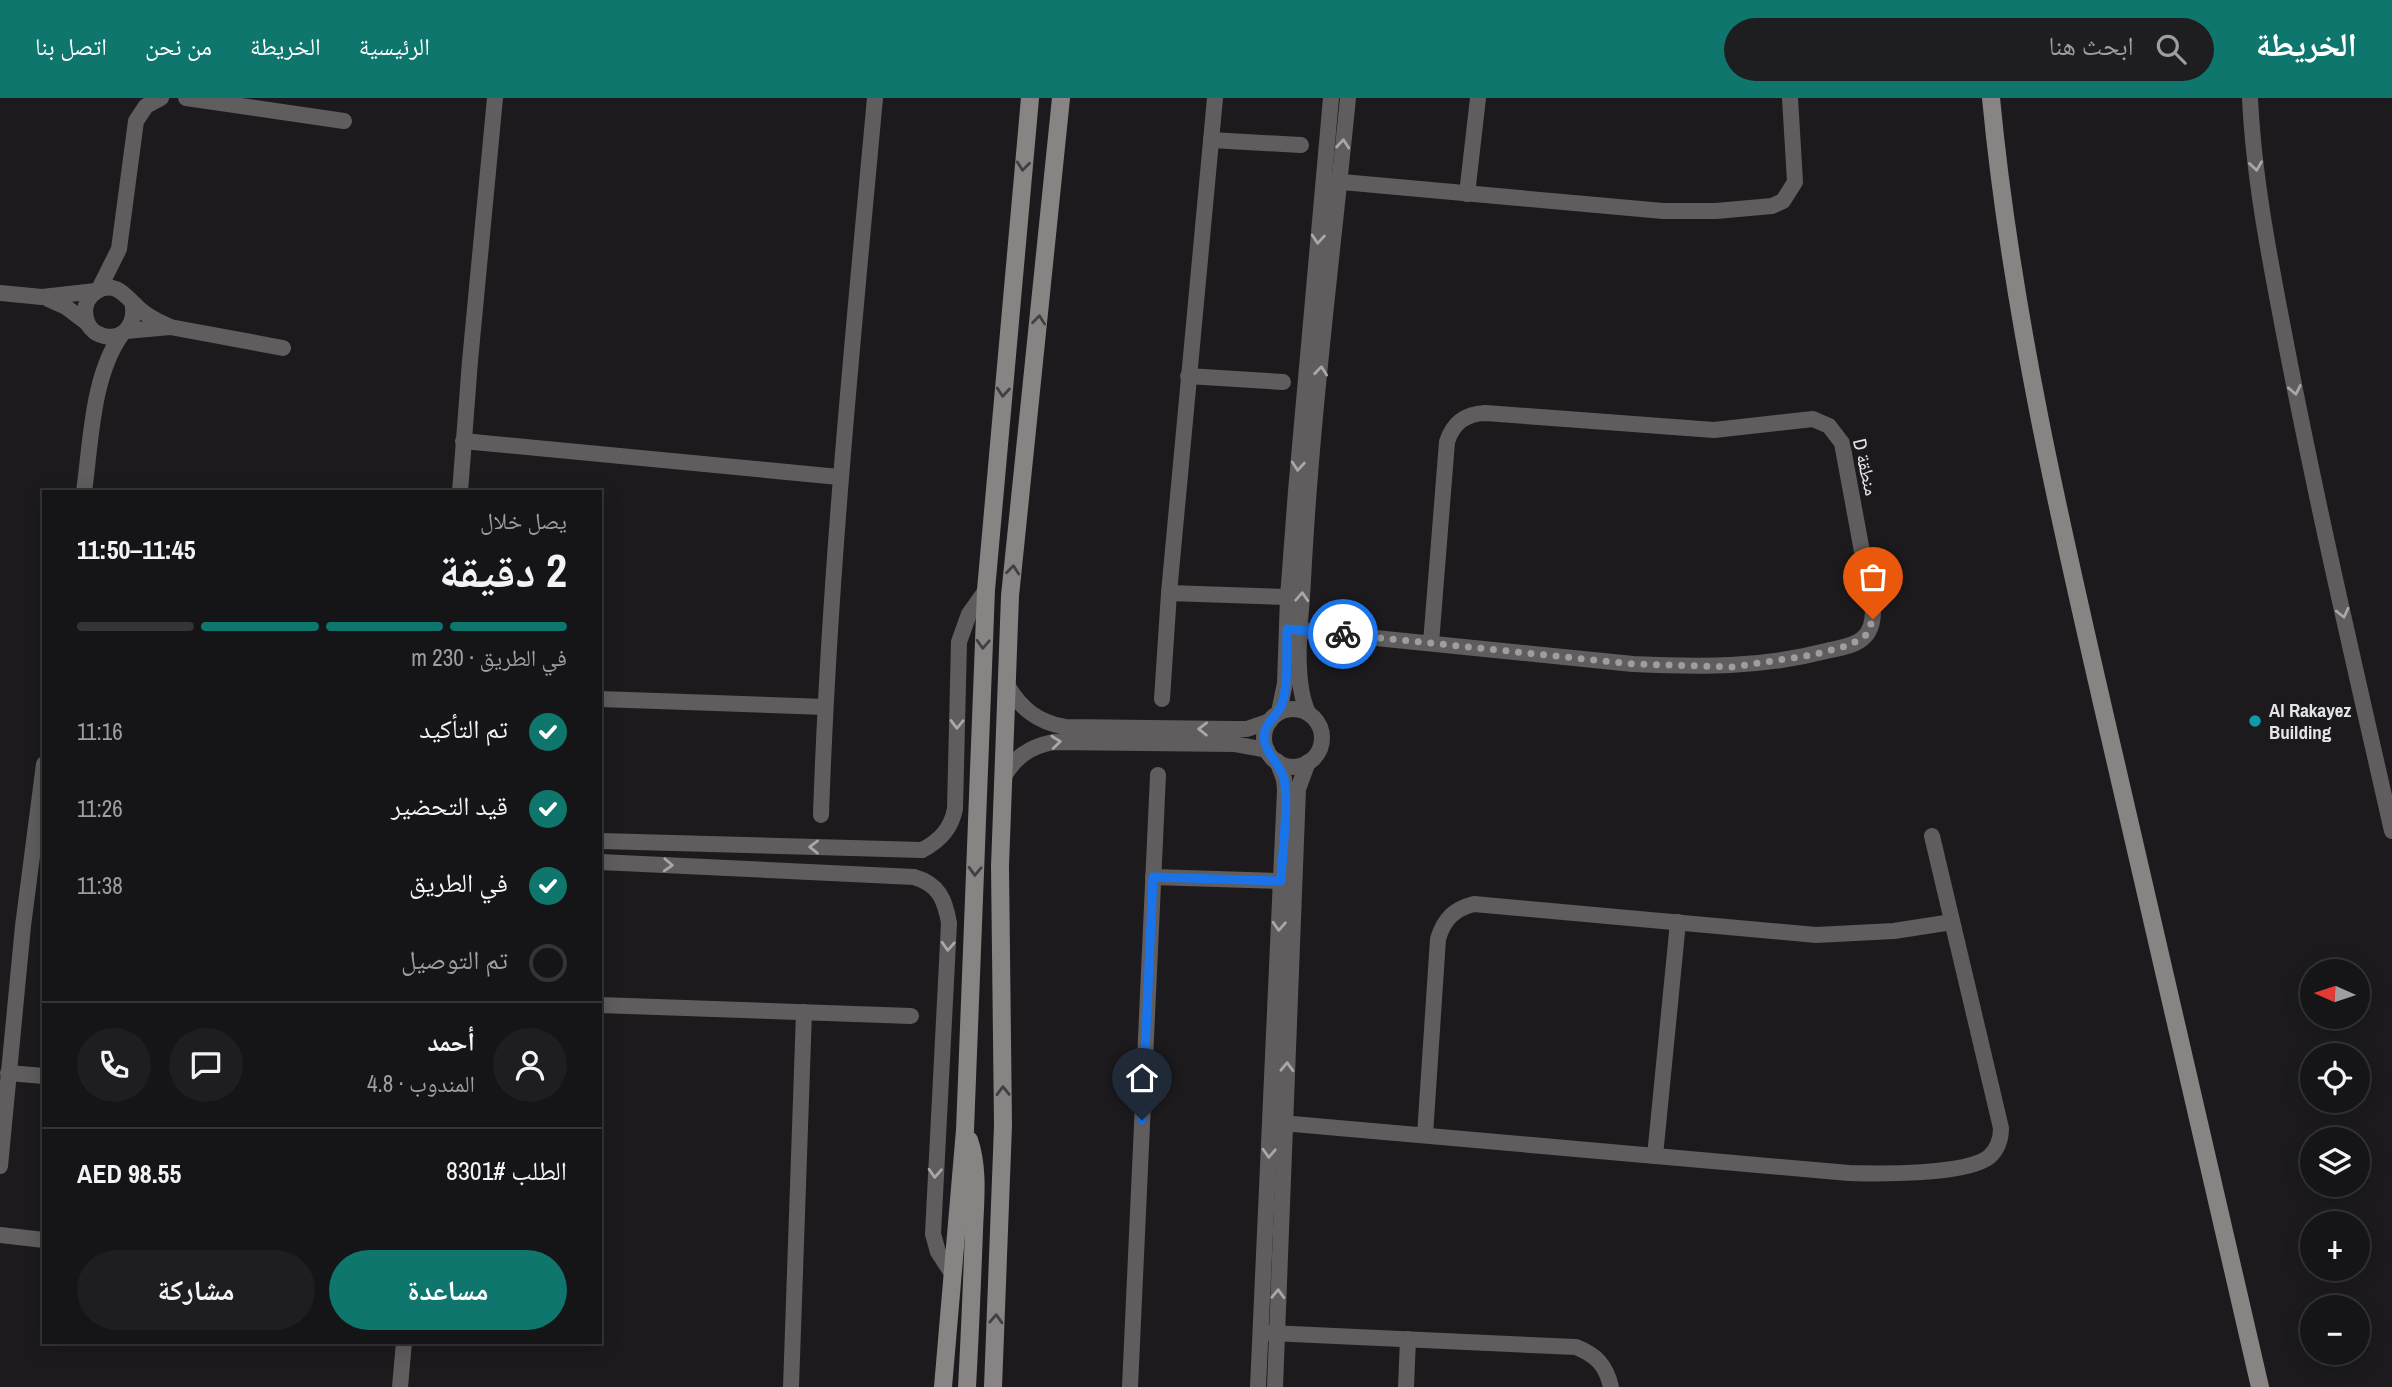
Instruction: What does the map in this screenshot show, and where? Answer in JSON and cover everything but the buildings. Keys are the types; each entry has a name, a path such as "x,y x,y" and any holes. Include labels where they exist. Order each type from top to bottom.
{"street":[{"path":"84,490 101,376 109,353 133,318 119,249 136,121 146,106 161,98"},
{"path":"186,98 344,121"},
{"path":"460,490 495,98"},
{"path":"821,815 839,477 875,98"},
{"path":"943,1387 965,1130 986,590 1030,98"},
{"path":"993,1387 1003,1126 1000,866 1010,596 1061,98"},
{"path":"1162,699 1188,376 1215,98"},
{"path":"1275,1387 1269,1333 1285,790 1284,779 1264,735 1284,693 1308,502 1332,181 1331,98"},
{"path":"1308,713 1300,684 1288,597 1332,181 1348,98"},
{"path":"1467,194 1478,98"},
{"path":"1332,181 1663,211 1716,211 1772,206 1783,201 1795,182 1790,98"},
{"path":"1991,98 1999,186 2015,289 2068,554 2260,1387"},
{"path":"2250,98 2265,232 2312,477 2392,831"},
{"path":"1211,140 1301,145"},
{"path":"101,376 97,350 87,324 87,302 97,290 119,249"},
{"path":"0,293 42,297 113,288 129,298 149,317 170,327 284,348"},
{"path":"42,297 66,307 104,336 170,327"},
{"path":"1188,376 1283,382"},
{"name":"D منطقة","path":"1294,630 1633,664 1733,667 1812,655 1856,643 1871,628 1873,611 1842,443 1829,426 1813,419 1714,430 1485,413 1469,415 1454,425 1447,442 1430,643"},
{"path":"463,441 839,477"},
{"path":"602,841 922,850 942,836 955,809 959,642 969,614 986,590"},
{"path":"1169,593 1288,597"},
{"path":"1006,683 1025,710 1039,720 1065,727 1247,729 1294,709 1308,713 1316,720 1321,738 1320,747 1308,762 1298,789 1277,1122"},
{"path":"602,699 825,707"},
{"path":"1003,778 1011,764 1023,752 1053,742 1234,744 1272,756 1292,766 1308,762"},
{"path":"1130,1387 1158,775"},
{"path":"0,1166 23,926 42,787"},
{"path":"1277,1122 1882,1174 1947,1169 1978,1162 1991,1155 1999,1143 2001,1128 1932,836"},
{"path":"843,874 844,848"},
{"path":"602,862 920,879 935,888 945,903 949,923 933,1234 938,1252 953,1275"},
{"path":"1153,877 1281,881"},
{"path":"1425,1135 1438,939 1442,926 1450,915 1461,907 1474,904 1836,935 1894,931 1952,922"},
{"path":"1655,1156 1678,922"},
{"path":"602,1004 911,1016"},
{"path":"791,1387 804,1012"},
{"path":"8,1073 42,1076"},
{"path":"965,1130 975,1164 967,1387"},
{"path":"0,1235 42,1240"},
{"path":"1269,1333 1576,1347 1590,1352 1601,1361 1611,1387"},
{"path":"1258,1387 1269,1333"},
{"path":"1406,1387 1408,1339"},
{"path":"400,1387 404,1344"}],"way so far":[{"path":"1343,634 1633,664 1733,667 1812,655 1850,645 1866,635 1873,619"}],"place":[{"name":"Al Rakayez Building","path":"2255,721"}],"route":[{"path":"1142,1120 1153,877 1281,881 1284,779 1277,761 1267,750 1264,735 1282,703 1287,629 1343,634"}]}
